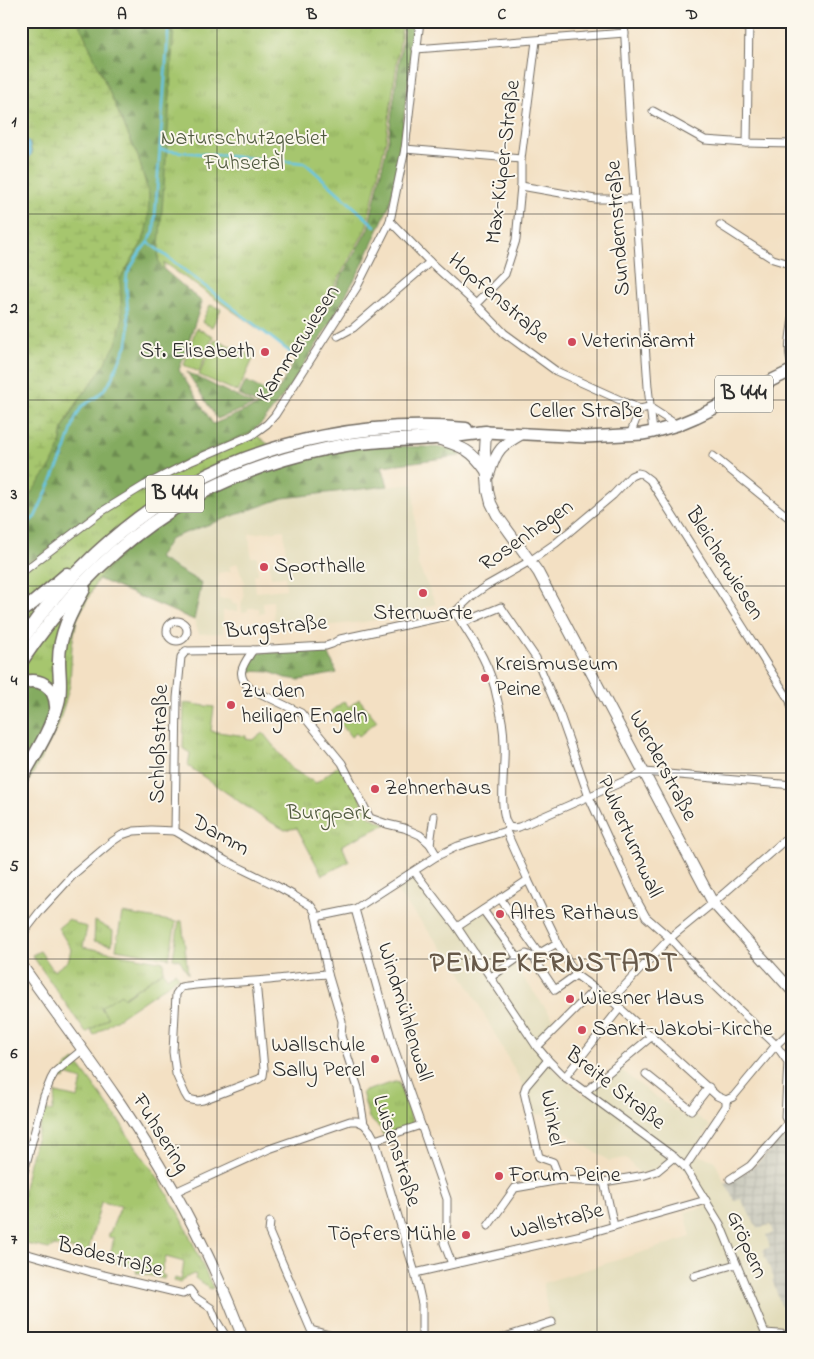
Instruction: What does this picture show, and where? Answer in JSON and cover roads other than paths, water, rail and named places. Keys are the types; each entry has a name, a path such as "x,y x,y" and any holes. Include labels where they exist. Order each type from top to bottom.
{"highway":[{"name":"B 444","path":"21,662 106,545 131,524 189,485 232,464 278,448 323,436 398,427 432,426 486,432"},
{"name":"B 444","path":"21,641 57,595 90,568 115,552 139,532 189,499 213,486 248,471 326,448 393,439 435,438 486,432"},
{"path":"21,611 33,603 74,567 90,568 63,635 59,660 60,692 56,710 49,730 21,779"},
{"path":"21,683 32,680 47,686 56,700 56,710"}],"main road":[{"name":"Celler Straße","path":"486,432 586,437 653,432 677,425 793,368"}],"street":[{"name":"Kammerwiesen","path":"21,573 101,512 146,485 213,451 252,435 267,424 275,415 357,287 390,221 406,149 420,21"},
{"name":"Sundernstraße","path":"624,21 634,199 653,432"},
{"path":"747,143 749,21"},
{"path":"416,49 625,33"},
{"name":"Max-Küper-Straße","path":"476,304 505,274 516,240 521,186 521,159 536,41"},
{"path":"653,111 705,140 793,144"},
{"path":"406,149 521,159"},
{"path":"521,186 595,200 634,199"},
{"name":"Hopfenstraße","path":"390,221 430,262 476,304 504,334 556,371 640,409"},
{"path":"720,225 773,259 793,265"},
{"name":"Kammerwiesen","path":"338,336 353,328 430,262"},
{"path":"793,318 790,362 793,368"},
{"path":"630,435 640,409 650,407 677,425"},
{"name":"Werderstraße","path":"486,432 487,476 492,503 497,515 538,572 714,903 793,992"},
{"path":"487,476 499,450 507,442 524,433"},
{"path":"435,438 471,452 480,462 487,476"},
{"path":"713,456 793,521"},
{"name":"Rosenhagen","path":"427,621 455,612 486,586 530,561 556,543 631,476 638,473 642,474"},
{"name":"Bleicherwiesen","path":"642,474 650,480 792,702 793,713"},
{"name":"Pulverturmwall","path":"462,623 501,607 536,658 560,715 589,797 646,917 670,938 705,977 776,1045 788,1062 785,1117 791,1125 750,1166 730,1179"},
{"path":"455,612 473,639 488,667 497,695 505,746 502,787 504,812 505,820 509,827 519,827 645,772 793,785"},
{"name":"Burgstraße","path":"183,654 326,646 340,640 427,621"},
{"path":"182,640 183,654"},
{"path":"253,650 242,668 241,675 245,684 251,689 301,713 342,763 370,818 420,835 430,844 437,856"},
{"name":"Schloßstraße","path":"175,832 177,698 183,654"},
{"path":"430,844 434,816"},
{"name":"Damm","path":"21,936 41,910 75,873 122,836 134,831 144,830 175,832 226,862 275,885 311,906 316,917"},
{"path":"316,917 355,908 437,856 458,846 506,832 557,944 576,974 611,1000 717,1096 726,1100 733,1097 776,1045 793,1029"},
{"path":"611,1000 670,938 714,903 793,833"},
{"name":"Breite Straße","path":"414,871 457,927 537,1047 548,1060 584,1092 674,1157 685,1167 706,1200"},
{"path":"457,927 528,880"},
{"path":"500,898 536,955 555,990 576,974"},
{"name":"Windmühlenwall","path":"355,908 394,1048 447,1199 447,1224 444,1242 452,1264"},
{"path":"483,910 518,958"},
{"name":"Luisenstraße","path":"316,917 328,974 342,1021 341,1036 358,1088 364,1124 375,1140 415,1273 422,1304 422,1338"},
{"path":"491,977 526,954 536,955 557,944"},
{"name":"Fuhsering","path":"21,964 128,1115 161,1168 213,1268 243,1338"},
{"path":"256,981 264,1069 263,1076 260,1079 204,1100 188,1099 176,1074 173,1052 176,994 181,987 196,984 256,981 311,974 328,974"},
{"path":"537,1047 595,989"},
{"path":"565,1077 620,1008"},
{"path":"584,1092 652,1036"},
{"path":"22,1178 44,1096 51,1079 55,1072 82,1050"},
{"name":"Winkel","path":"548,1060 526,1086 524,1092 539,1157 553,1162 560,1180"},
{"path":"646,1074 692,1110 709,1088"},
{"path":"685,1167 726,1106 726,1100"},
{"path":"175,1192 278,1146 350,1121 364,1124"},
{"path":"375,1140 421,1125"},
{"path":"488,1226 515,1188 560,1180 604,1182 645,1176 657,1171 674,1157"},
{"path":"604,1182 614,1226"},
{"name":"Wallstraße","path":"415,1273 586,1234 706,1200"},
{"name":"Gröpern","path":"706,1200 720,1224 765,1335"},
{"path":"270,1222 269,1232 311,1330 340,1338"},
{"name":"Badestraße","path":"21,1252 183,1294 190,1290 196,1298 211,1308 227,1338"},
{"path":"694,1276 736,1264"},
{"path":"502,1338 552,1322"},
{"path":"765,1335 793,1335"}],"water":[{"path":"21,136 29,142 32,154 21,164"}],"waterway":[{"path":"21,529 35,517 65,451 75,419 82,406 97,397 109,384 127,344 129,330 127,274 154,231 169,21"},
{"path":"160,150 305,163 375,226"},
{"path":"148,242 295,356"}],"place":[{"name":"Veterinäramt","path":"572,342"},
{"name":"St. Elisabeth","path":"265,352"},
{"name":"Sporthalle","path":"264,567"},
{"name":"Sternwarte","path":"423,593"},
{"name":"Kreismuseum Peine","path":"485,678"},
{"name":"Zu den heiligen Engeln","path":"231,705"},
{"name":"Zehnerhaus","path":"375,789"},
{"name":"Altes Rathaus","path":"500,914"},
{"name":"Wiesner Haus","path":"570,999"},
{"name":"Sankt-Jakobi-Kirche","path":"582,1030"},
{"name":"Wallschule Sally Perel","path":"375,1059"},
{"name":"Forum Peine","path":"499,1176"},
{"name":"Töpfers Mühle","path":"466,1235"}],"district":[{"name":"PEINE KERNSTADT","path":"554,964"}],"park label":[{"name":"Naturschutzgebiet Fuhsetal","path":"244,152"},
{"name":"Burgpark","path":"329,814"}]}
